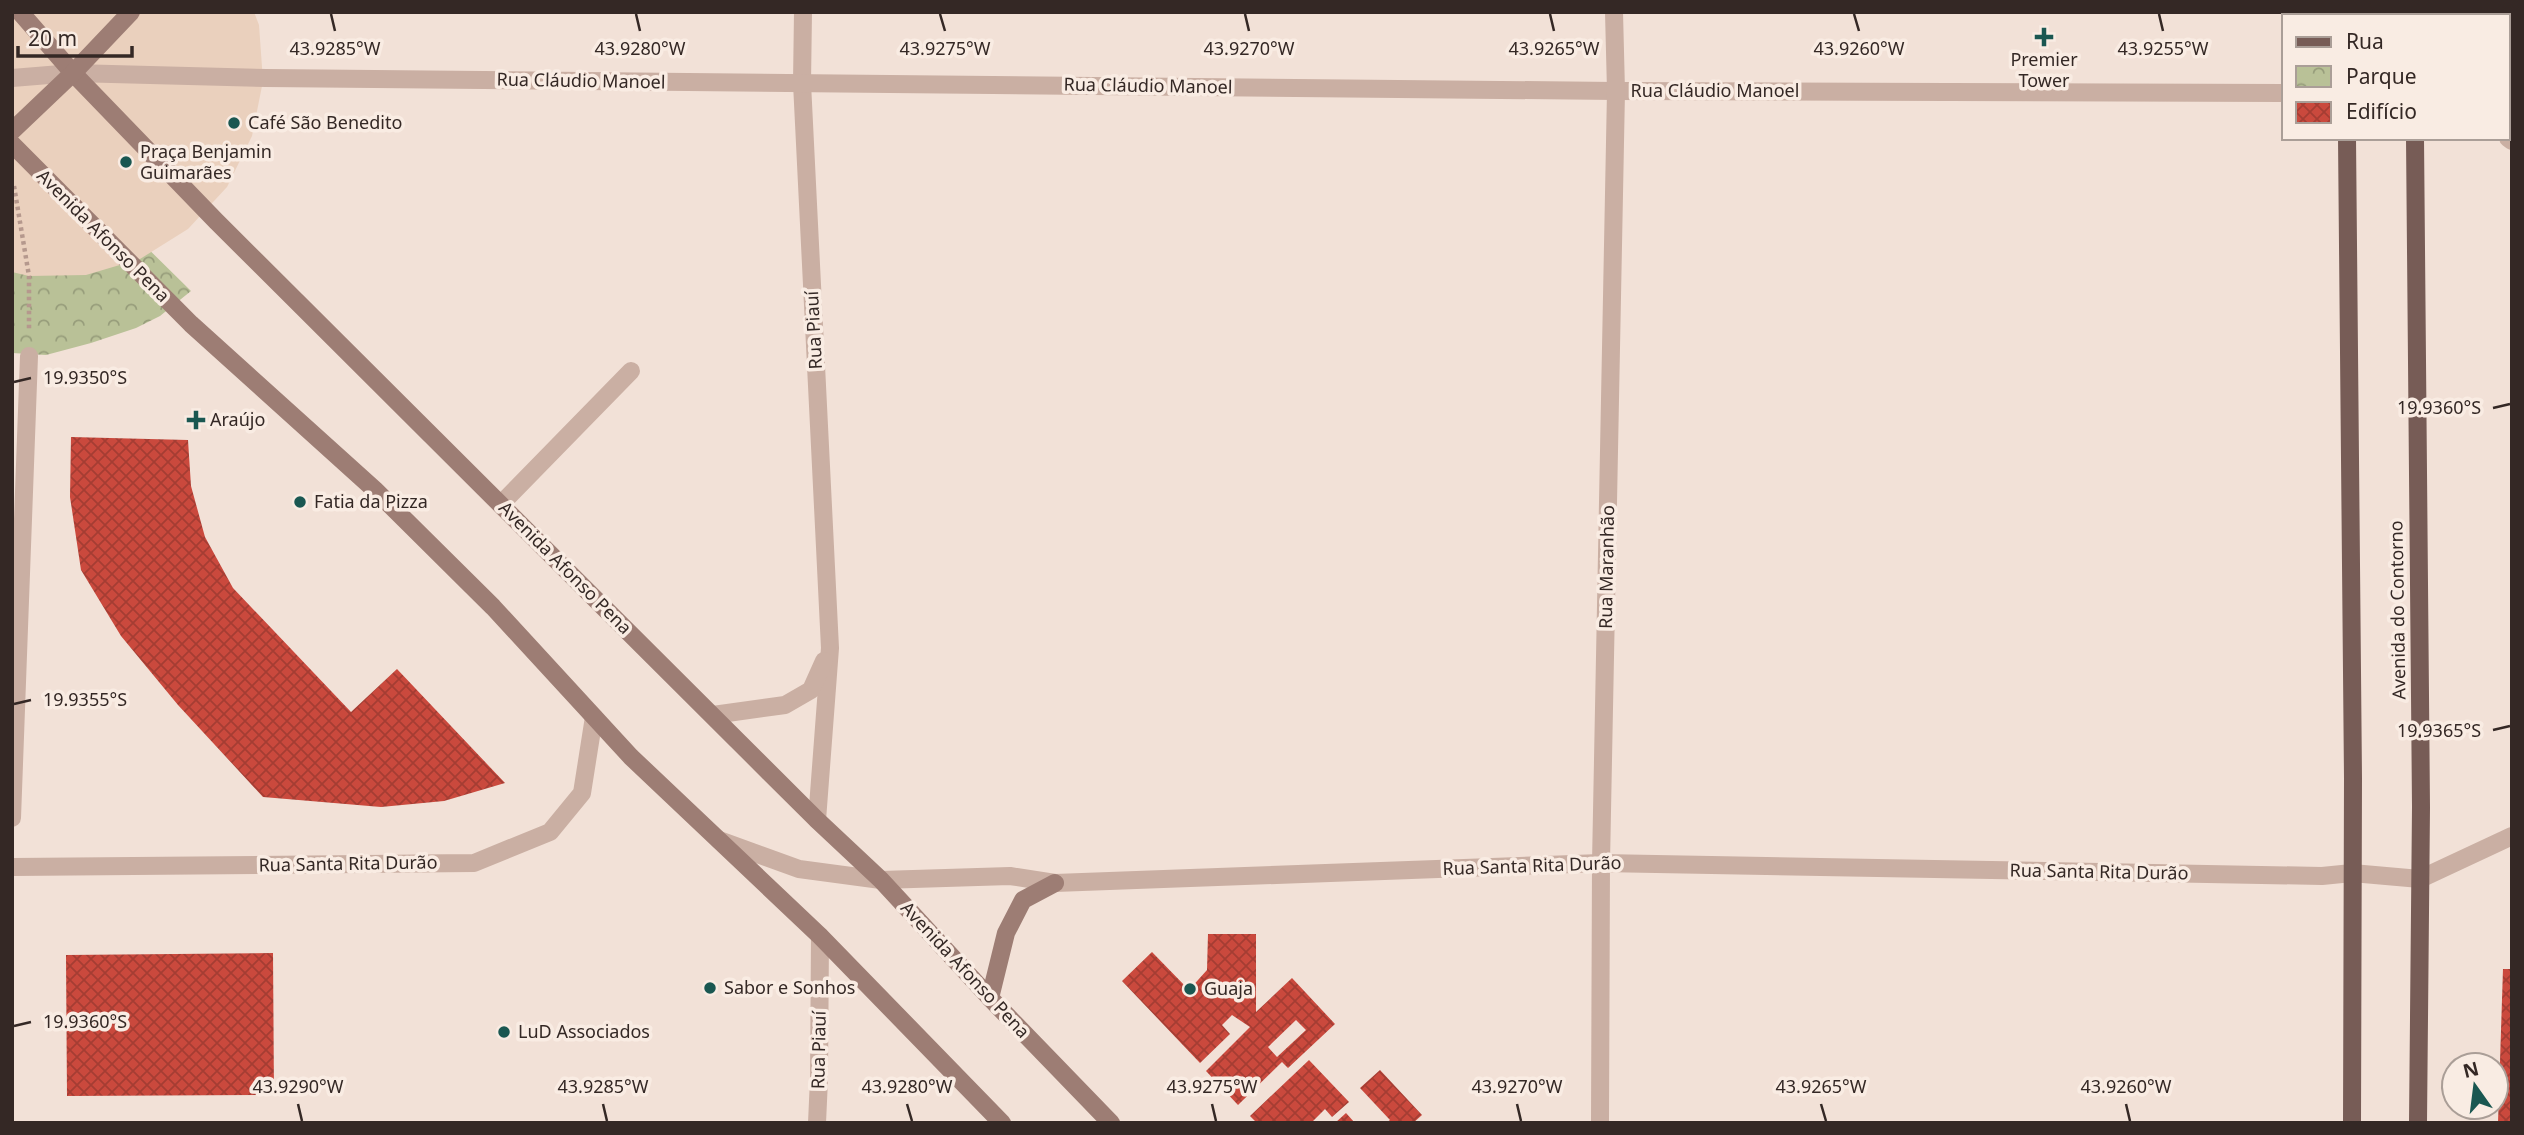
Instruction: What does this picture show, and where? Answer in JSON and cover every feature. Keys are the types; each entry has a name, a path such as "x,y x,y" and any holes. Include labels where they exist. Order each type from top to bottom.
{"main road":[{"path":"12,131 73,73 131,12"},
{"name":"Avenida Afonso Pena","path":"18,15 216,221 817,820 881,880 1111,1123"},
{"path":"2347,140 2353,750 2351,1123"},
{"name":"Avenida do Contorno","path":"2415,140 2420,879 2418,1123"},
{"name":"Avenida Afonso Pena","path":"12,144 191,324 375,490 493,607 631,757 820,936 1002,1123"},
{"path":"990,998 1006,933 1023,900 1055,883"}],"street":[{"name":"Rua Piauí","path":"803,12 802,83 830,648 817,820"},
{"name":"Rua Maranhão","path":"1600,1123 1601,863 1616,91 1614,12"},
{"name":"Rua Cláudio Manoel","path":"12,78 73,73 267,78 1616,91 2282,93"},
{"path":"12,818 29,356"},
{"path":"501,504 631,371"},
{"name":"Rua Piauí","path":"713,715 785,705 811,690 830,648"},
{"name":"Rua Santa Rita Durão","path":"12,867 474,863 550,832 582,793 594,717"},
{"path":"2420,879 2512,836"},
{"name":"Rua Santa Rita Durão","path":"718,839 799,869 881,880 1010,876 1055,883 1601,863 2322,876 2352,873 2420,879"},
{"name":"Rua Piauí","path":"817,1123 820,936"}],"path":[{"path":"12,179 29,276 29,356"}],"green space":[{"path":"12,12 54,156 191,291 160,316 136,328 46,355 12,353"}],"shaded area":[{"name":"Praça Benjamin Guimarães","path":"12,12 254,12 259,25 263,81 252,136 227,187 188,229 140,259 86,275 29,276 12,272"}],"building":[{"path":"71,437 188,440 191,486 205,537 233,588 351,712 397,669 505,783 444,801 381,807 263,797 178,705 121,636 81,570 70,497"},
{"path":"1208,934 1256,934 1256,1012 1292,978 1335,1024 1288,1068 1282,1062 1238,1105 1206,1071 1250,1027 1232,1015 1222,1025 1230,1034 1200,1063 1122,981 1152,952 1189,990 1207,970","holes":["1296,1020 1306,1030 1277,1057 1268,1047"]},
{"path":"273,953 274,1095 67,1096 66,955"},
{"path":"2503,969 2512,969 2512,1123 2498,1123 2510,1121 2510,1051 2500,1051"},
{"path":"1309,1060 1349,1102 1332,1117 1325,1109 1311,1123 1257,1123 1250,1116"},
{"path":"1380,1070 1422,1115 1413,1123 1386,1123 1390,1120 1360,1088"},
{"path":"1346,1113 1355,1123 1335,1123"}],"place":[{"name":"Premier Tower","path":"2044,37"},
{"name":"Café São Benedito","path":"234,123"},
{"name":"Praça Benjamin Guimarães","path":"126,162"},
{"name":"Araújo","path":"196,420"},
{"name":"Fatia da Pizza","path":"300,502"},
{"name":"Sabor e Sonhos","path":"710,988"},
{"name":"Guaja","path":"1190,989"},
{"name":"LuD Associados","path":"504,1032"}]}
